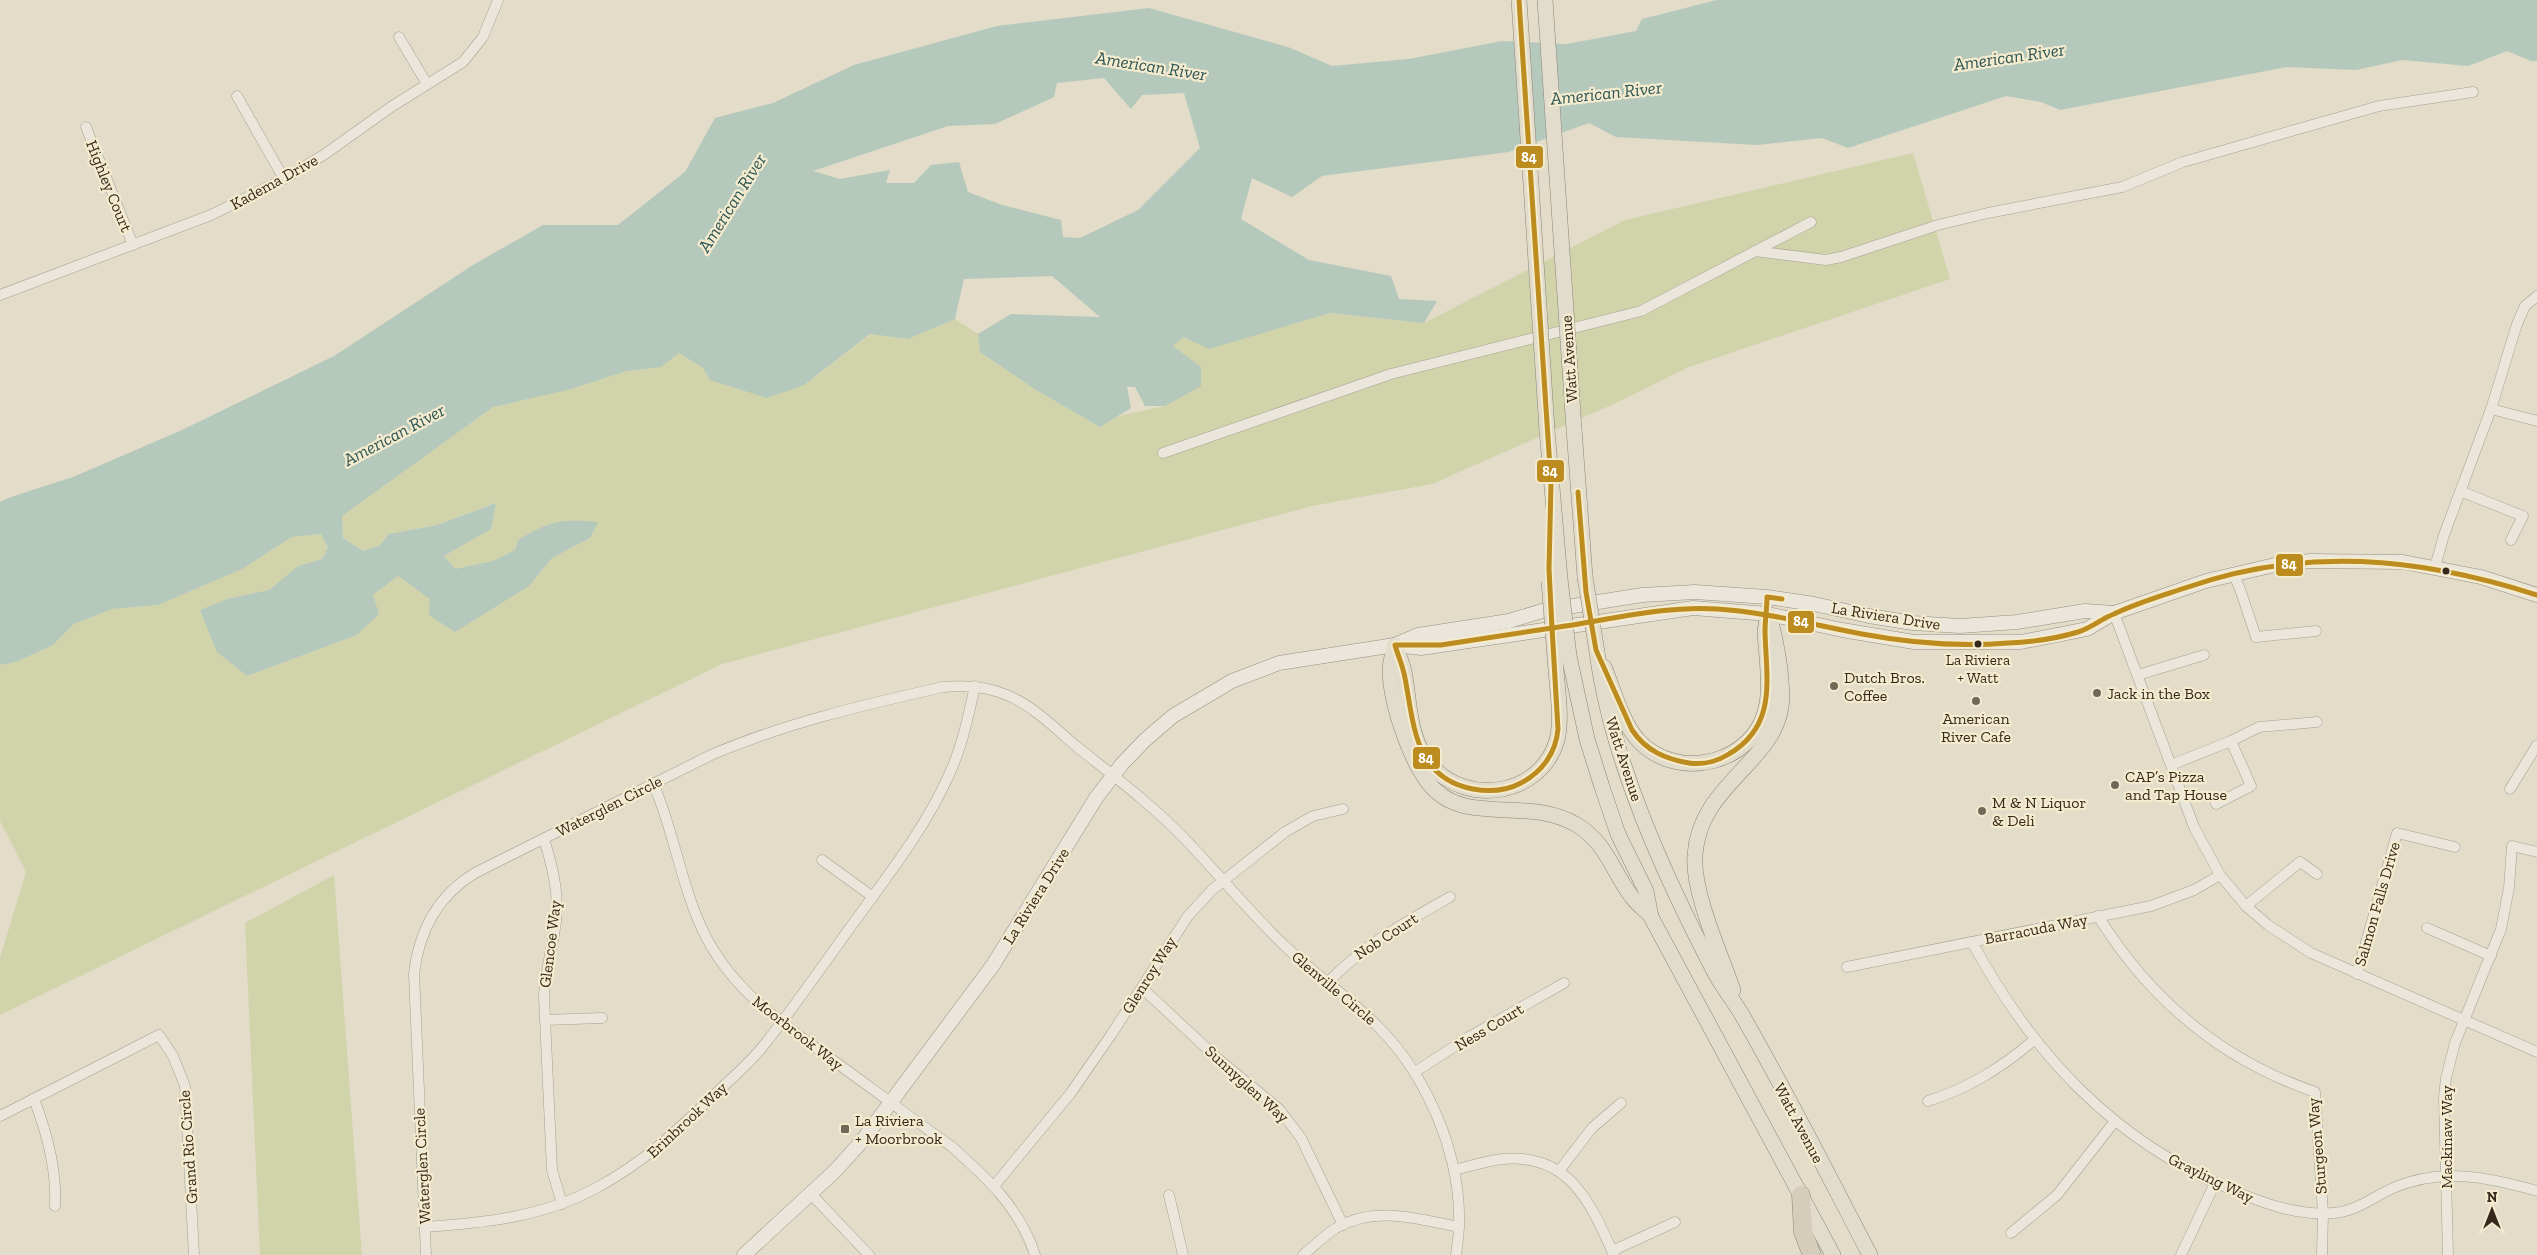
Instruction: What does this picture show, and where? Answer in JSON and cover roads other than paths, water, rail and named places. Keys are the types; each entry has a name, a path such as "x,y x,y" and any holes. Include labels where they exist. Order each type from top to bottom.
{"highway":[{"path":"1801,1196 1803,1232 1812,1255"}],"main road":[{"name":"Watt Avenue","path":"1519,0 1551,486 1554,580 1562,656 1618,834 1646,891 1651,917 1833,1255"},
{"name":"Watt Avenue","path":"1545,0 1585,577 1602,690 1632,787 1672,886 1716,975 1741,1014 1870,1255"},
{"path":"1597,652 1624,715 1637,738 1647,748 1666,759 1696,764 1719,760 1737,751 1750,739 1761,722 1767,704 1765,631 1768,614"},
{"path":"1741,1014 1704,906 1694,856 1700,830 1712,803 1764,744 1772,732 1781,708 1782,685 1775,631 1768,614"},
{"path":"1395,644 1403,668 1412,726 1430,764 1452,781 1464,787 1490,791 1504,790 1522,783 1538,771 1548,758 1557,740 1562,656"},
{"path":"1395,644 1390,670 1394,700 1404,735 1414,762 1440,795 1464,805 1522,809 1551,814 1578,825 1600,844 1631,896 1651,917"}],"street":[{"name":"Kadema Drive","path":"0,295 211,215 284,179 427,84 457,67 474,50 483,37 498,0"},
{"path":"399,38 427,84"},
{"path":"1755,251 1826,260 1841,257 1946,223 1988,212 2122,187 2183,162 2379,106 2473,92"},
{"path":"237,96 284,179"},
{"name":"Highley Court","path":"86,127 133,245"},
{"path":"1163,453 1392,374 1641,311 1811,222"},
{"path":"2435,567 2460,491 2491,409 2517,324 2525,306 2537,296"},
{"path":"2491,409 2537,421"},
{"path":"2460,491 2523,516 2511,540"},
{"name":"La Riviera Drive","path":"1395,644 1421,648 1694,608 1768,614 1842,630 1914,642 1946,643 2038,640 2087,629 2114,613 2233,573 2278,564 2334,560 2403,562 2435,567 2481,577 2537,595"},
{"path":"2233,573 2256,638 2316,631"},
{"name":"La Riviera Drive","path":"744,1255 810,1194 862,1141 892,1103 993,965 1113,775 1160,726 1202,697 1232,681 1280,663 1395,644 1418,635 1509,621 1542,611 1642,595 1695,592 1768,597 1913,623 1960,626 2016,622 2085,611 2114,613"},
{"name":"Salmon Falls Drive","path":"2114,613 2194,827 2220,875 2246,906 2288,940 2357,974 2537,1052"},
{"path":"1946,643 1963,636 2002,634 2016,622"},
{"path":"2138,675 2204,655"},
{"name":"Waterglen Circle","path":"426,1255 414,974 419,942 433,912 455,887 475,873 745,740 816,716 943,687 975,686 992,690 1022,703 1113,775"},
{"name":"Erinbrook Way","path":"425,1227 498,1220 562,1204 594,1190 645,1158 672,1136 748,1063 781,1023 909,845 948,779 963,740 975,686"},
{"path":"2171,765 2231,741 2259,727 2317,722"},
{"path":"2216,804 2251,786 2231,741"},
{"path":"2510,789 2537,745"},
{"name":"Glenville Circle","path":"1113,775 1161,815 1285,946 1378,1025 1415,1072 1435,1111 1454,1170 1459,1208 1456,1255"},
{"name":"Moorbrook Way","path":"653,784 675,841 686,888 707,938 732,976 750,997 781,1023 892,1103"},
{"name":"Glenroy Way","path":"994,1186 1070,1094 1188,916 1224,881 1300,823 1328,812 1343,809"},
{"name":"Salmon Falls Drive","path":"2357,974 2397,833 2455,847"},
{"name":"Glencoe Way","path":"544,839 554,869 558,910 545,981 545,1020 552,1170 562,1204"},
{"path":"2464,1022 2506,913 2512,846 2537,852"},
{"path":"822,860 873,897"},
{"path":"2246,906 2300,862 2317,874"},
{"name":"Barracuda Way","path":"1846,967 2173,899 2220,875"},
{"name":"Nob Court","path":"1328,982 1359,952 1378,938 1450,897"},
{"name":"Sturgeon Way","path":"2098,916 2127,959 2144,980 2188,1023 2247,1063 2316,1092 2323,1213"},
{"path":"2427,928 2491,956"},
{"name":"Grayling Way","path":"1972,942 1994,983 2034,1040 2057,1068 2115,1121 2167,1157 2215,1183 2279,1208 2323,1213 2351,1210 2408,1182 2446,1175 2479,1177 2537,1191"},
{"name":"Ness Court","path":"1415,1072 1469,1037 1564,983"},
{"name":"Sunnyglen Way","path":"1142,988 1217,1058 1279,1109 1291,1123 1301,1138 1343,1225"},
{"path":"545,1020 602,1018"},
{"name":"Mackinaw Way","path":"2448,1255 2444,1097 2446,1078 2455,1043 2464,1022"},
{"name":"Grand Rio Circle","path":"0,1116 159,1035 173,1056 185,1086 194,1255"},
{"path":"1928,1101 1970,1086 1991,1074 2034,1040"},
{"path":"34,1099 50,1147 55,1175 55,1206"},
{"path":"892,1103 951,1146 994,1186 1016,1214 1035,1255"},
{"path":"1559,1171 1592,1128 1621,1103"},
{"path":"2011,1234 2057,1195 2115,1121"},
{"path":"1454,1170 1501,1160 1517,1159 1533,1161 1559,1171 1583,1193 1592,1206 1613,1253 1675,1222"},
{"path":"2181,1255 2196,1228 2215,1183"},
{"path":"810,1194 870,1255"},
{"path":"1169,1194 1183,1255"},
{"path":"2322,1255 2323,1213"},
{"path":"1303,1255 1321,1239 1343,1225 1367,1217 1394,1215 1459,1227"}],"water":[{"name":"American River","path":"1717,0 2537,0 2537,61 2531,61 2507,51 2468,66 2402,60 2356,70 2287,67 2060,110 2041,102 2006,96 1848,148 1822,138 1757,145 1616,137 1589,123 1509,152 1322,176 1292,197 1252,178 1241,219 1309,260 1391,276 1399,299 1437,301 1424,323 1330,313 1209,349 1183,337 1173,346 1201,367 1201,386 1165,406 1145,406 1135,387 1127,387 1131,408 1100,427 1036,390 980,352 978,334 1011,314 1100,317 1052,276 964,279 955,319 908,339 870,334 804,385 767,398 710,380 703,368 679,353 661,367 627,371 568,390 493,407 342,516 343,538 363,551 379,546 389,534 437,525 496,503 491,529 444,556 455,569 493,561 515,550 518,540 548,525 565,521 598,522 590,538 552,558 529,586 455,632 429,615 430,599 398,576 373,595 379,614 357,635 247,676 217,652 200,610 227,599 269,590 298,566 322,559 328,547 321,534 292,537 242,569 158,605 112,609 74,624 53,645 16,662 0,665 0,502 73,477 182,430 334,356 473,265 543,225 618,225 685,172 715,118 773,103 854,65 997,26 1149,8 1288,47 1332,66 1409,59 1502,41 1567,44 1636,31 1642,19","holes":["1104,78 1131,109 1142,95 1184,93 1200,148 1138,210 1080,238 1063,237 1061,220 1002,205 968,192 959,162 931,165 914,183 886,183 890,170 840,179 813,171 948,126 995,124 1054,97 1057,83"]}],"place":[{"name":"La Riviera + Watt","path":"1978,644"},
{"name":"Dutch Bros. Coffee","path":"1834,686"},
{"name":"Jack in the Box","path":"2097,693"},
{"name":"American River Cafe","path":"1976,701"},
{"name":"CAP’s Pizza and Tap House","path":"2115,785"},
{"name":"M & N Liquor & Deli","path":"1982,811"},
{"name":"La Riviera + Moorbrook","path":"845,1129"}]}
